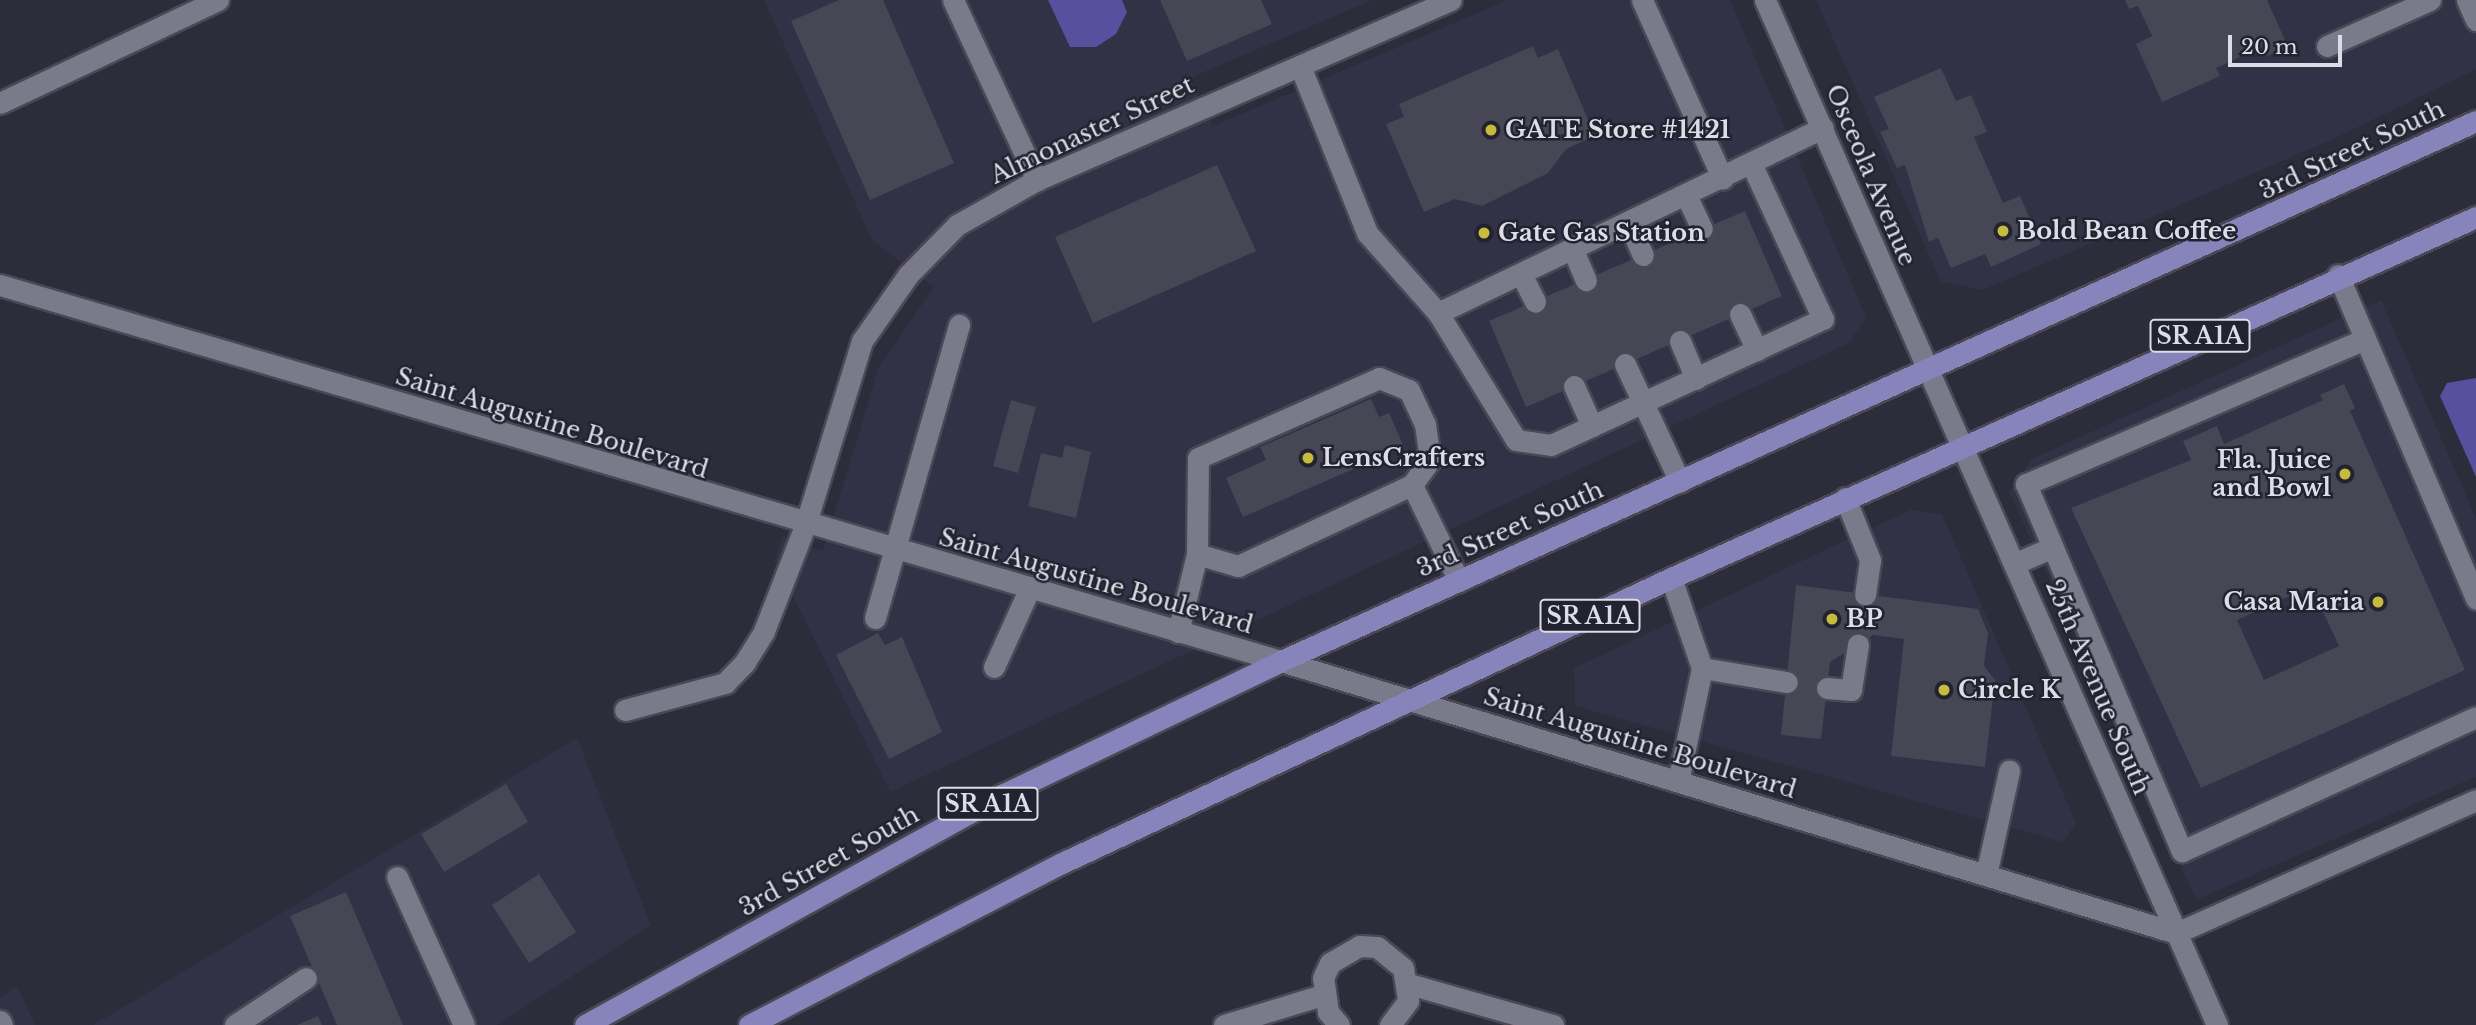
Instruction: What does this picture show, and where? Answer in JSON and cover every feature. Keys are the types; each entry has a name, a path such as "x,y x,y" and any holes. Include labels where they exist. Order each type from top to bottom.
{"main road":[{"name":"3rd Street South","path":"585,1025 1004,794 1281,661 2476,121"},
{"name":"SR A1A","path":"749,1025 1062,863 1671,578 2338,275 2476,217"}],"street":[{"path":"0,103 218,0"},
{"path":"953,0 1037,180"},
{"name":"Almonaster Street","path":"625,710 724,683 764,631 805,526 862,341 908,275 957,225 1037,180 1450,0"},
{"path":"1642,0 1723,179"},
{"name":"Osceola Avenue","path":"1765,0 1929,370"},
{"path":"2327,46 2430,0"},
{"path":"1300,66 1367,233 1438,313 1516,440 1551,445 1823,319 1752,165"},
{"path":"1438,313 1687,197 1823,128"},
{"path":"1687,197 1702,229"},
{"path":"1629,224 1643,255"},
{"path":"1573,250 1586,279"},
{"path":"1521,274 1535,302"},
{"path":"2338,275 2476,599"},
{"name":"Saint Augustine Boulevard","path":"0,285 805,526 1281,661 2176,933"},
{"path":"1740,314 1757,350"},
{"path":"875,618 959,325"},
{"path":"2182,851 2026,485 2365,339"},
{"path":"1679,341 1696,379"},
{"path":"1625,364 1680,482"},
{"name":"25th Avenue South","path":"1929,370 2217,1025"},
{"path":"1178,632 1197,554 1198,458 1379,378 1409,390 1425,424 1430,460 1412,485 1238,566 1197,554"},
{"path":"1574,386 1592,426"},
{"path":"1412,485 1459,581"},
{"path":"1845,498 1870,560 1865,595"},
{"path":"2016,563 2053,547"},
{"path":"1671,578 1703,668 1678,782"},
{"path":"994,667 1029,590"},
{"path":"1827,688 1851,691 1858,645"},
{"path":"1703,668 1787,682"},
{"path":"2148,869 2476,717"},
{"path":"1986,875 2009,771"},
{"path":"2176,933 2476,800"},
{"path":"397,877 464,1025"},
{"path":"1339,1025 1322,995 1330,963 1359,946 1392,955 1409,984 1408,1001 1390,1025"},
{"path":"235,1025 306,978"},
{"path":"1409,984 1553,1025"},
{"path":"1224,1025 1322,995"}],"shaded area":[{"path":"764,0 1372,0 1190,78 1213,126 1508,0 1730,0 1866,317 1849,343 890,792 775,560 782,536 823,551 879,367 934,287 872,240"},
{"path":"1048,0 1122,0 1127,12 1116,34 1096,47 1070,47"},
{"path":"1816,0 2476,0 2476,69 2338,137 1983,290 1941,282"},
{"path":"2381,300 2476,518 2476,777 2196,900 2009,492 2032,459"},
{"path":"2476,378 2476,477 2440,396 2447,383"},
{"path":"1910,510 1942,514 2076,823 2063,842 1575,706 1574,668"},
{"path":"577,738 651,925 497,1025 93,1025"},
{"path":"17,986 35,1025 0,1025 0,998"}],"building":[{"path":"839,0 883,0 954,163 870,200 791,21"},
{"path":"1160,0 1261,0 1272,24 1187,61"},
{"path":"2125,0 2267,0 2288,47 2267,56 2263,47 2216,68 2220,76 2162,102 2136,44 2152,36 2138,6 2129,9"},
{"name":"GATE Store #1421","path":"1533,46 1538,58 1558,49 1595,136 1566,149 1548,173 1482,206 1455,199 1424,212 1386,124 1404,117 1399,104"},
{"path":"1941,68 1956,101 1971,95 1987,132 1974,137 2003,203 2020,196 2041,244 1991,267 1985,254 1951,268 1938,238 1929,242 1905,165 1897,168 1880,132 1889,129 1874,97"},
{"path":"1217,165 1256,251 1093,323 1055,237"},
{"path":"1745,211 1782,296 1526,407 1489,321"},
{"path":"2344,384 2355,408 2350,411 2465,670 2201,788 2071,508 2191,460 2183,441 2217,426 2224,444 2323,400 2320,395","holes":["2311,586 2339,646 2264,680 2237,620"]},
{"path":"1371,399 1379,417 1389,413 1404,447 1243,517 1226,478 1266,460 1260,447"},
{"path":"1011,400 1036,407 1018,473 993,466"},
{"path":"1065,445 1091,452 1076,518 1028,506 1041,453 1062,458"},
{"path":"1796,585 1978,609 1988,633 1984,666 1995,680 1985,767 1891,756 1904,639 1873,635 1830,662 1821,739 1781,735"},
{"path":"878,633 885,645 902,637 942,732 889,759 836,655"},
{"path":"506,784 528,822 444,872 421,834"},
{"path":"539,874 576,932 529,963 492,905"},
{"path":"346,892 403,1025 337,1025 290,916"},
{"path":"318,1016 322,1025 297,1025"}],"tunnel":[{"path":"1702,229 1740,314"},
{"path":"1643,255 1680,341"},
{"path":"1586,280 1625,364"},
{"path":"1535,302 1574,386"},
{"path":"1858,645 1865,595"},
{"path":"1787,682 1827,688"}],"place":[{"name":"GATE Store #1421","path":"1491,130"},
{"name":"Bold Bean Coffee","path":"2003,231"},
{"name":"Gate Gas Station","path":"1484,233"},
{"name":"LensCrafters","path":"1308,458"},
{"name":"Fla. Juice and Bowl","path":"2345,474"},
{"name":"Casa Maria","path":"2378,602"},
{"name":"BP","path":"1832,619"},
{"name":"Circle K","path":"1944,690"}]}
